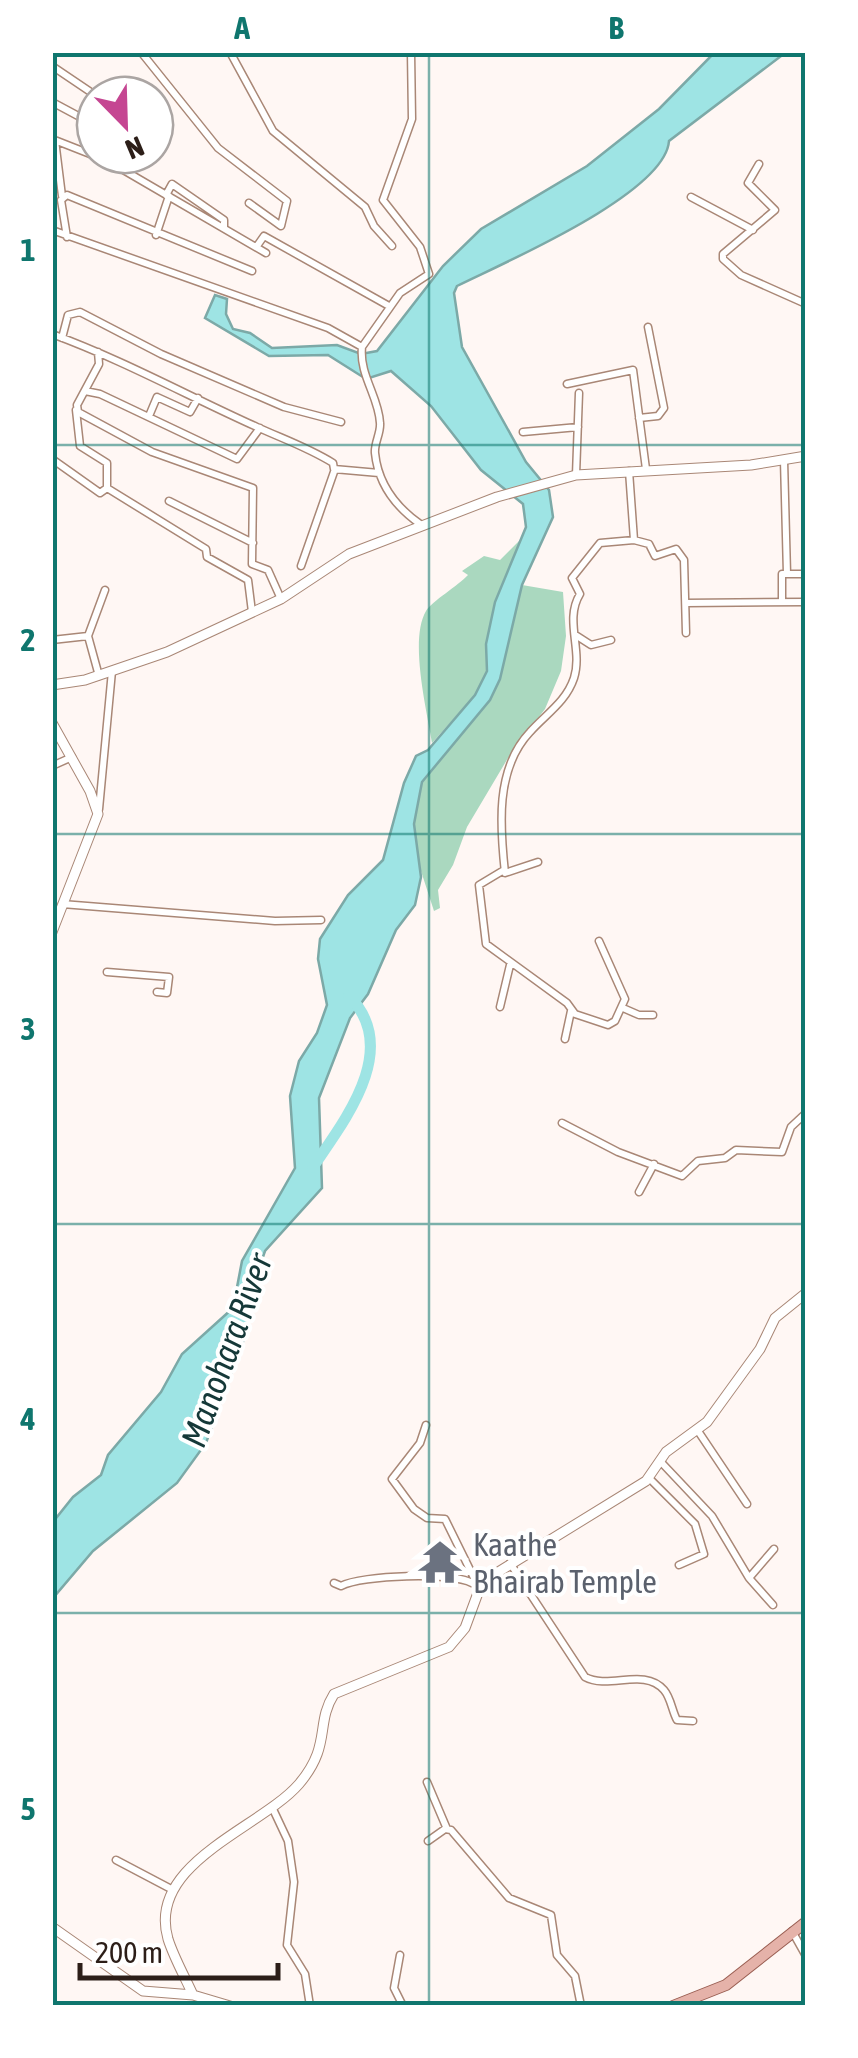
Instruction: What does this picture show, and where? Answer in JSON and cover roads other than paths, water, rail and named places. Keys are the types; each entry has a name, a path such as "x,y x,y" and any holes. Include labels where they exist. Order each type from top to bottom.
{"main road":[{"path":"673,2006 726,1985 806,1922"}],"street":[{"path":"141,52 218,148 287,202 281,226 249,203"},
{"path":"230,52 273,131 366,207 374,226 392,246"},
{"path":"410,52 412,119 383,200 420,247 428,274 400,294 362,348 366,379 380,423 375,447 380,473 398,506 420,524"},
{"path":"52,66 75,82"},
{"path":"52,102 75,114"},
{"path":"54,140 66,237"},
{"path":"759,164 748,183 775,210 724,254 727,265 806,304"},
{"path":"136,175 167,195"},
{"path":"156,234 172,184 224,220 224,228 266,253"},
{"path":"62,196 252,271"},
{"path":"691,197 752,230"},
{"path":"52,230 328,328 362,348"},
{"path":"257,246 264,236 390,306"},
{"path":"62,338 68,315 80,312 161,354 284,407 341,422"},
{"path":"640,418 658,416 664,408 648,326"},
{"path":"52,334 261,428 295,439 333,462 336,469 301,566"},
{"path":"98,352 99,364 76,409 80,446 107,463 107,488"},
{"path":"568,384 630,368 635,373 646,469"},
{"path":"84,392 149,416 237,458 261,428"},
{"path":"576,474 579,394"},
{"path":"149,416 157,397 190,412 198,398"},
{"path":"76,409 152,452 253,488 252,564 248,580 252,612"},
{"path":"523,432 578,427"},
{"path":"52,684 112,671 281,599 350,554 497,497 576,474 784,460 805,455"},
{"path":"52,459 100,493 107,488"},
{"path":"784,460 787,574"},
{"path":"336,469 380,473"},
{"path":"629,470 634,540"},
{"path":"107,488 206,548 207,557 248,580"},
{"path":"169,501 253,543"},
{"path":"538,862 508,874 504,870 500,796 526,735 570,687 579,656 574,610 580,592 572,578 600,543 634,540 649,544 655,556 676,549 684,560 686,633"},
{"path":"252,564 268,570 281,599"},
{"path":"782,602 782,574 806,574"},
{"path":"99,676 88,636 105,590"},
{"path":"686,603 806,602"},
{"path":"52,640 88,636"},
{"path":"576,636 591,646 611,640"},
{"path":"52,932 98,814 112,671"},
{"path":"52,723 73,756 98,814"},
{"path":"52,766 73,756"},
{"path":"504,870 478,889 485,907 486,944 561,999 571,1011 608,1025 623,1008 625,999 598,941"},
{"path":"61,904 321,920"},
{"path":"500,1007 510,964"},
{"path":"107,972 168,977 166,993 156,992"},
{"path":"623,1008 640,1016 652,1015"},
{"path":"564,1038 571,1011"},
{"path":"562,1123 618,1152 684,1176 698,1161 725,1158 736,1150 782,1152 791,1127 806,1113"},
{"path":"639,1192 654,1164"},
{"path":"193,1995 167,1936 174,1890 204,1855 297,1787 319,1757 334,1694 450,1647 465,1628 478,1586 510,1562 649,1478 659,1461 698,1431 760,1349 775,1318 805,1294"},
{"path":"426,1424 420,1443 392,1479 414,1509 427,1518 445,1520 478,1586"},
{"path":"698,1431 747,1504"},
{"path":"659,1461 712,1516 749,1578 772,1605"},
{"path":"649,1478 697,1528 704,1554 679,1565"},
{"path":"749,1578 774,1549"},
{"path":"510,1562 585,1677 604,1683 652,1682 666,1693 677,1720 694,1721"},
{"path":"334,1582 341,1586 353,1579 434,1577 468,1580 478,1586"},
{"path":"427,1782 447,1829 456,1833 510,1898 554,1917 558,1958 575,1976 581,2006"},
{"path":"272,1807 288,1841 294,1882 286,1945 302,1967 310,2006"},
{"path":"428,1842 447,1829"},
{"path":"116,1860 174,1890"},
{"path":"52,1927 143,1991 193,1995 230,2006"},
{"path":"792,1930 806,1956"},
{"path":"400,1955 394,1988 403,2006"}],"water":[{"path":"714,53 785,53 669,141 661,162 641,183 579,225 457,286 454,293 462,347 526,462 549,490 553,517 522,585 500,679 490,700 422,782 414,824 421,877 415,905 396,930 368,994 350,1018 319,1098 322,1188 265,1251 254,1283 247,1331 206,1443 177,1483 93,1551 53,1598 53,1522 73,1497 101,1475 108,1455 161,1392 182,1354 233,1308 242,1261 295,1168 290,1096 299,1061 317,1033 327,1005 318,959 320,939 348,895 383,860 404,783 416,756 428,750 475,695 487,671 486,644 495,602 526,527 523,504 481,470 431,406 391,371 366,379 328,355 269,356 205,318 215,295 227,299 226,314 233,329 250,333 272,348 337,345 361,354 377,351 443,266 481,229 587,166 659,109"}],"waterway":[{"name":"Manohara River","path":"313,1167 352,1107 369,1061 370,1039 364,1017 349,996"}],"place":[{"name":"Kaathe Bhairab Temple","path":"440,1562"}]}
